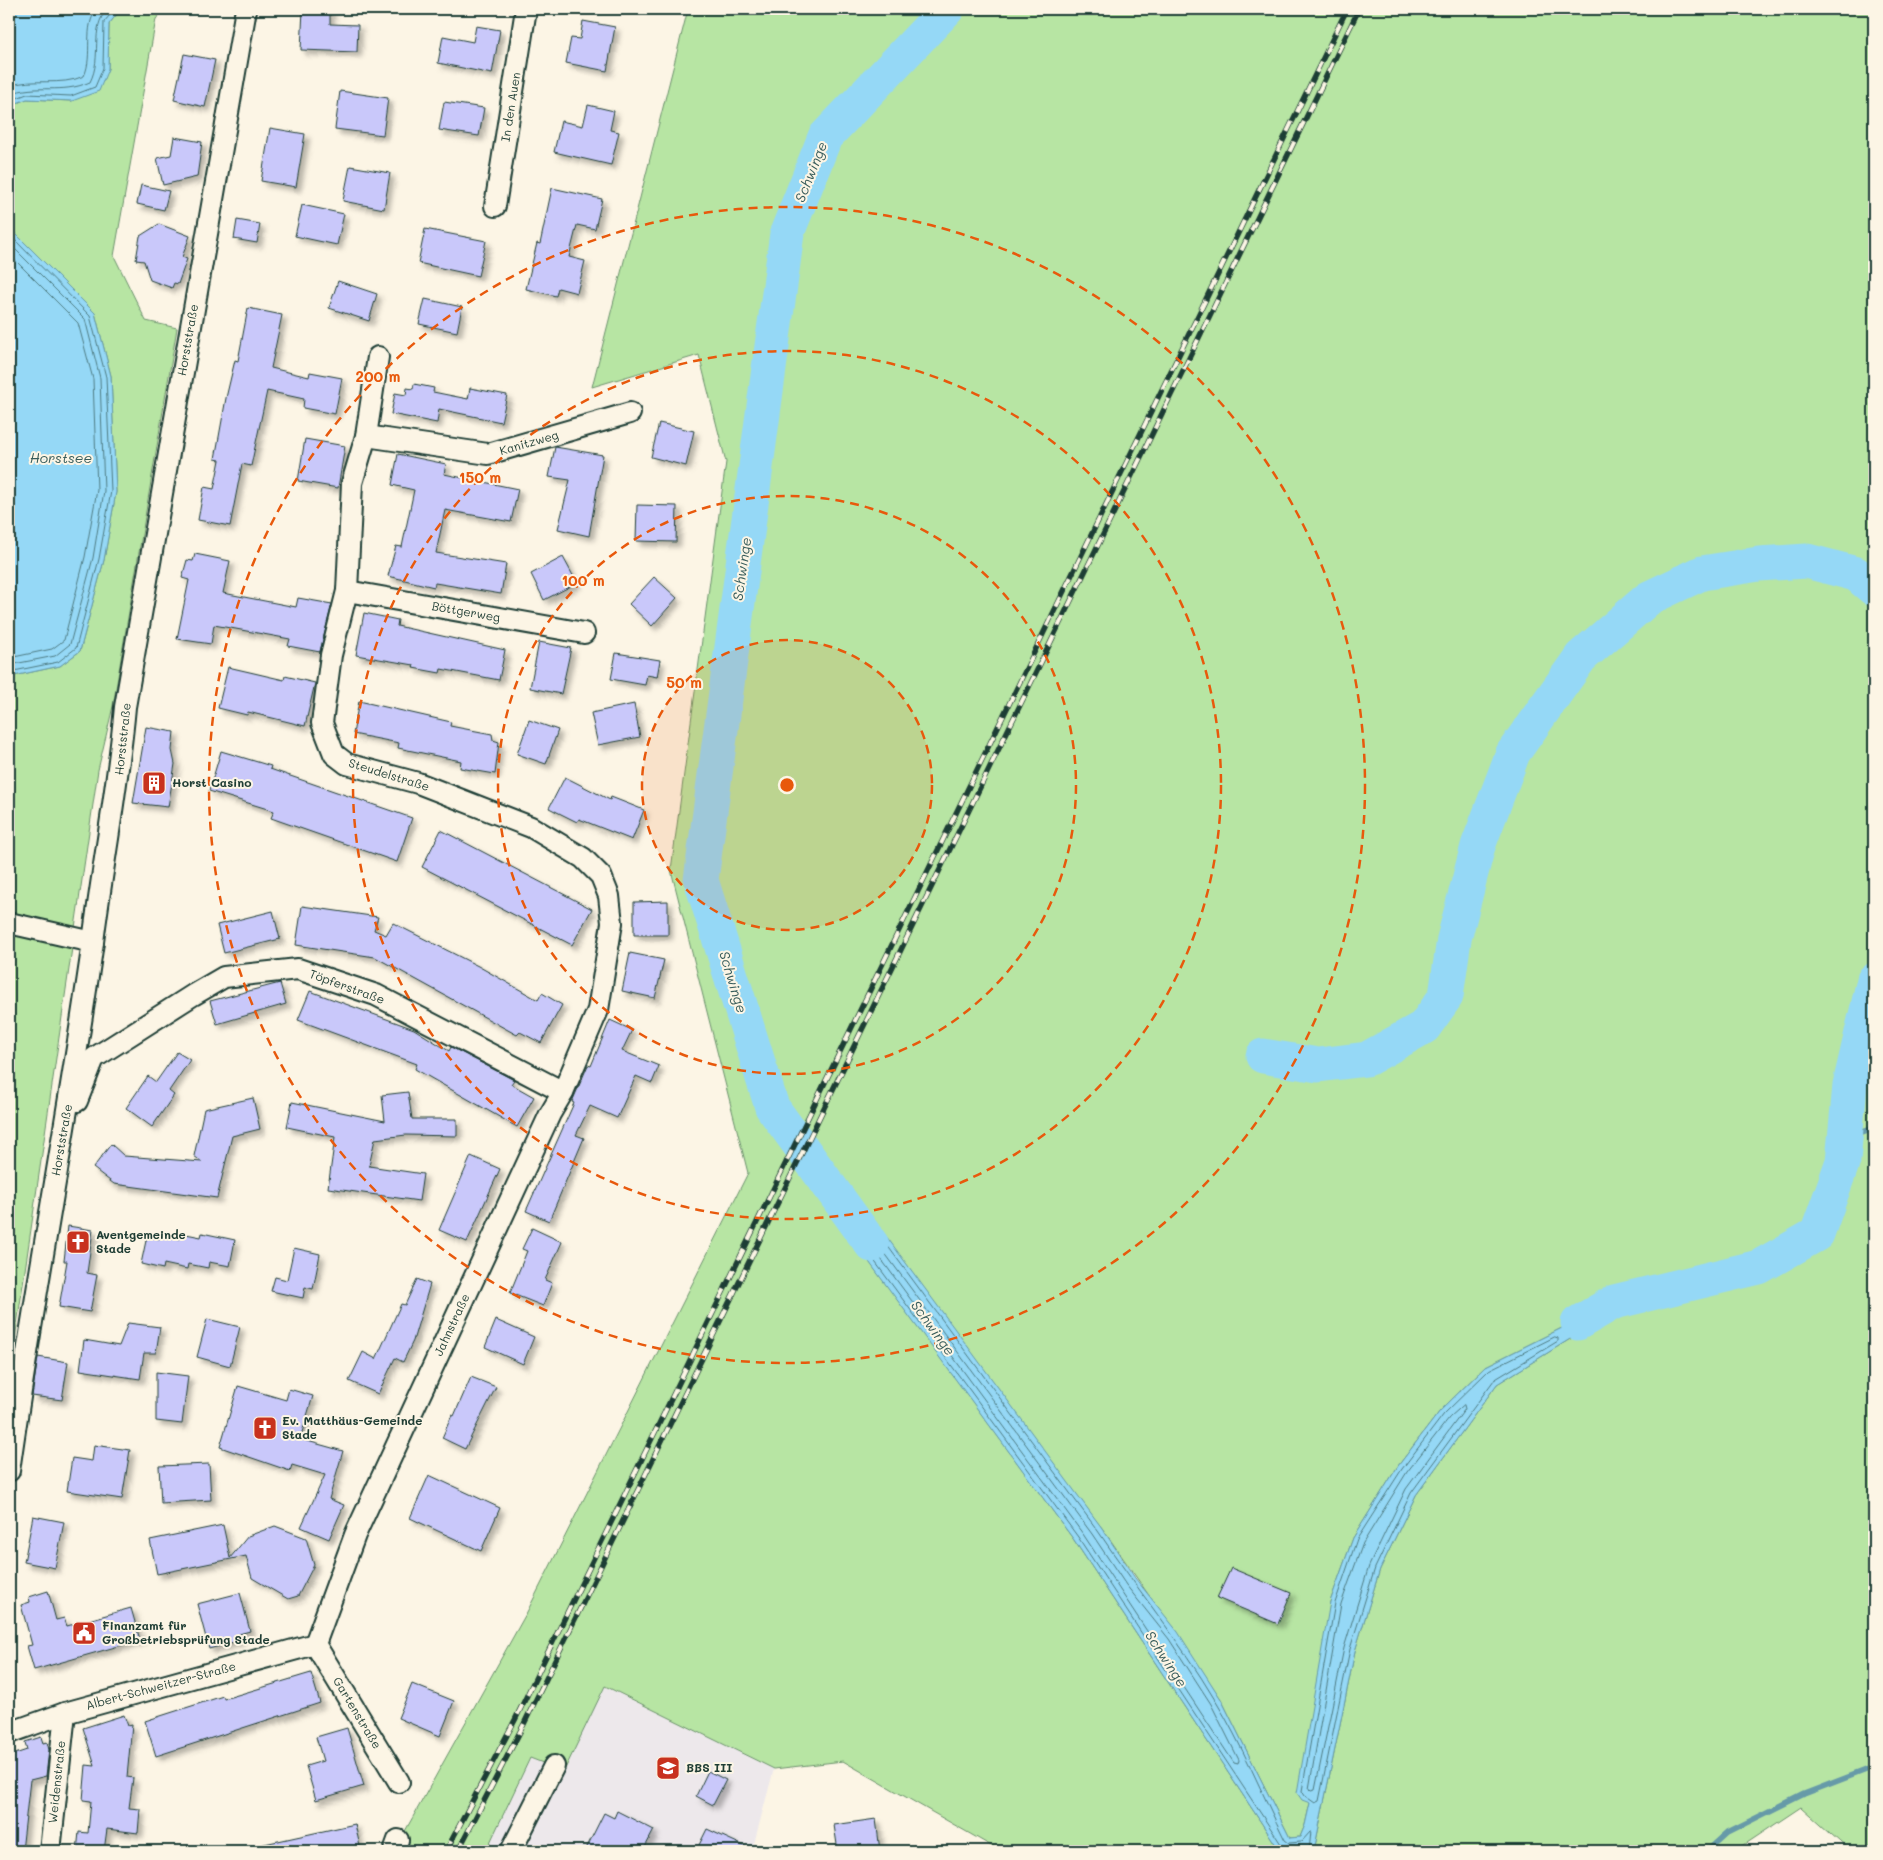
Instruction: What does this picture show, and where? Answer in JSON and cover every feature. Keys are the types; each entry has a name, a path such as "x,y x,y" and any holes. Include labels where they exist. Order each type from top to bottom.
{"street":[{"name":"Horststraße","path":"9,1471 26,1350 64,1133 118,781 127,698 246,9"},
{"name":"In den Auen","path":"495,206 526,9"},
{"name":"Steudelstraße","path":"378,357 366,436 352,482 347,591 331,655 322,723 334,754 347,764 418,783 531,827 583,858 601,876 609,896 612,923 598,1010"},
{"name":"Kanitzweg","path":"366,436 488,454 630,413"},
{"name":"Böttgerweg","path":"347,591 584,633"},
{"path":"9,923 92,942"},
{"name":"Töpferstraße","path":"64,1133 94,1058 145,1024 224,977 298,970 376,995 564,1092"},
{"name":"Jahnstraße","path":"315,1644 356,1535 550,1114 564,1092 598,1010"},
{"name":"Albert-Schweitzer-Straße","path":"9,1733 65,1713 315,1644"},
{"name":"Gartenstraße","path":"315,1644 399,1782"},
{"name":"Weidenstraße","path":"50,1851 65,1713"},
{"path":"511,1851 554,1766"}],"shaded area":[{"name":"BBS III","path":"604,1686 774,1769 752,1851 486,1851 530,1758 564,1770"}],"green space":[{"path":"121,9 164,9 156,19 114,256 146,321 177,328 113,706 98,770 9,1380 9,677 60,666 80,651 104,560 116,492 111,376 95,313 9,227 9,106 27,99 72,101 108,69 109,24"},
{"path":"688,9 1874,9 1874,1851 1850,1851 1801,1807 1735,1851 1314,1851 1355,1651 1380,1569 1416,1495 1497,1384 1614,1312 1749,1270 1614,1302 1486,1366 1440,1411 1398,1466 1353,1538 1330,1602 1310,1803 1300,1837 1290,1838 1221,1699 1102,1528 844,1206 833,1212 1074,1540 1280,1851 1000,1851 843,1761 774,1769 605,1686 564,1771 530,1758 486,1851 394,1851 527,1612 748,1173 671,870 726,462 699,355 592,387"}],"water":[{"path":"9,9 121,9 109,24 108,69 99,91 72,101 27,99 9,106"},
{"name":"Horstsee","path":"9,227 95,313 111,376 116,492 104,560 80,651 60,666 9,677"},
{"path":"852,1190 1102,1528 1135,1578 1178,1632 1221,1699 1290,1838 1300,1837 1310,1803 1302,1800 1297,1793 1330,1602 1353,1538 1398,1466 1440,1411 1486,1366 1614,1302 1759,1267 1614,1312 1497,1384 1416,1495 1380,1569 1355,1651 1314,1851 1280,1851 1074,1540 833,1213 844,1206"}],"building":[{"path":"303,9 330,9 330,24 358,25 357,52 301,50"},
{"path":"583,21 615,27 607,71 566,63 571,38 580,39"},
{"path":"476,26 500,30 492,74 438,63 443,36 473,42"},
{"path":"184,54 215,60 205,107 174,100"},
{"path":"340,91 388,98 383,135 335,129"},
{"path":"444,102 484,108 479,136 439,130"},
{"path":"588,105 614,111 610,130 619,132 611,165 554,152 561,121 583,126"},
{"path":"270,128 305,134 296,187 261,181"},
{"path":"174,137 202,142 197,177 163,185 157,158 171,155"},
{"path":"350,166 390,173 384,209 343,201"},
{"path":"141,185 169,191 164,210 137,204"},
{"path":"552,188 602,199 595,229 577,225 569,257 585,261 577,293 558,288 556,296 526,289 537,243 540,244"},
{"path":"302,205 344,214 337,245 295,236"},
{"path":"237,220 260,224 257,243 234,239"},
{"path":"159,224 190,236 182,257 187,259 178,284 174,283 172,288 150,280 144,261 136,260 140,236"},
{"path":"425,229 486,241 478,276 418,263"},
{"path":"338,281 377,294 369,321 329,308"},
{"path":"425,299 462,307 457,332 419,324"},
{"path":"248,308 282,315 271,368 309,377 310,372 342,378 335,414 303,408 304,399 267,391 251,466 242,464 230,526 198,520 204,487 214,489 220,460 215,459 226,398 235,360 238,361"},
{"path":"414,384 434,388 433,392 468,399 470,388 507,395 501,422 439,409 437,423 391,414 395,393 406,395 407,388 413,389"},
{"path":"659,423 694,431 686,466 651,457"},
{"path":"305,439 345,446 338,488 298,481"},
{"path":"555,447 603,455 589,536 558,529 570,480 549,477"},
{"path":"398,454 446,464 444,474 518,489 511,522 445,510 436,553 506,564 501,594 435,583 434,587 388,576 396,546 402,547 414,490 392,485"},
{"path":"637,505 677,506 676,542 636,541"},
{"path":"195,554 230,561 223,593 296,607 298,598 332,604 320,652 288,646 290,639 214,625 211,644 177,639 189,580 182,578 187,560 193,561"},
{"path":"563,557 577,583 544,600 531,574"},
{"path":"654,577 677,598 652,626 629,604"},
{"path":"364,613 398,620 397,626 505,650 499,680 441,669 440,673 413,668 414,665 356,655"},
{"path":"539,642 571,648 561,694 530,688"},
{"path":"616,653 660,660 657,677 647,675 645,685 611,679"},
{"path":"228,667 284,680 285,676 315,683 305,726 248,712 247,715 218,708"},
{"path":"359,701 451,722 450,726 492,734 493,740 499,742 495,774 460,768 461,761 398,748 399,743 353,734"},
{"path":"634,704 640,737 598,745 591,713"},
{"path":"529,720 558,730 546,764 517,754"},
{"name":"Horst Casino","path":"146,727 174,732 172,750 175,764 168,807 133,803"},
{"path":"221,751 271,766 270,769 412,818 397,862 271,818 274,811 209,791"},
{"path":"565,777 610,800 611,797 644,810 632,840 579,819 577,822 549,808"},
{"path":"441,830 592,909 572,945 422,867"},
{"path":"668,901 668,935 634,935 634,902"},
{"path":"302,906 378,917 374,930 386,935 393,923 478,966 538,1000 542,993 562,1005 541,1043 520,1032 517,1035 375,957 296,945"},
{"path":"273,911 280,939 224,953 217,925"},
{"path":"630,953 664,960 655,998 622,991"},
{"path":"280,983 286,1004 217,1024 210,1001"},
{"path":"310,991 414,1029 449,1051 451,1047 514,1080 511,1084 534,1097 517,1127 415,1069 417,1064 298,1020"},
{"path":"610,1020 632,1030 622,1051 659,1066 652,1083 636,1076 617,1118 590,1106 576,1135 584,1138 549,1221 526,1211 574,1103 572,1102 588,1065 591,1066"},
{"path":"177,1052 190,1060 169,1091 174,1095 152,1127 126,1108 148,1076 156,1082"},
{"path":"408,1092 412,1119 457,1119 457,1136 406,1135 375,1139 369,1166 423,1174 419,1201 328,1188 335,1137 287,1127 292,1102 385,1121 382,1095"},
{"path":"253,1098 260,1129 232,1136 217,1198 114,1184 93,1168 111,1144 124,1156 202,1162 194,1156 204,1109"},
{"path":"471,1156 500,1169 467,1242 439,1230"},
{"path":"68,1226 93,1230 87,1273 97,1275 90,1312 59,1307 67,1261 64,1261"},
{"path":"532,1228 562,1242 545,1280 552,1283 543,1306 510,1293 527,1251 522,1249"},
{"path":"181,1233 201,1237 202,1233 235,1240 230,1266 209,1262 208,1268 188,1264 187,1269 164,1264 163,1269 141,1264 147,1236 159,1239 159,1235 180,1239"},
{"path":"294,1248 320,1254 313,1289 305,1287 303,1298 271,1291 275,1277 287,1280"},
{"path":"417,1279 430,1284 413,1341 403,1362 395,1358 378,1394 349,1381 363,1352 376,1359 401,1304 405,1305"},
{"path":"207,1319 240,1327 230,1366 197,1357"},
{"path":"496,1320 534,1337 523,1364 485,1347"},
{"path":"128,1323 160,1327 156,1353 144,1353 140,1379 80,1370 84,1340 119,1346"},
{"path":"38,1357 68,1362 62,1400 32,1396"},
{"path":"156,1372 188,1376 182,1424 156,1421"},
{"path":"471,1377 496,1387 465,1449 442,1438"},
{"name":"Ev. Matthäus-Gemeinde Stade","path":"238,1386 286,1400 289,1389 313,1396 300,1439 343,1451 329,1499 344,1505 329,1539 301,1527 325,1475 292,1465 290,1471 220,1447"},
{"path":"94,1445 130,1450 122,1499 67,1491 72,1458 92,1461"},
{"path":"209,1464 211,1500 161,1503 159,1466"},
{"path":"429,1475 500,1508 481,1551 410,1518"},
{"path":"33,1516 64,1522 55,1568 24,1562"},
{"path":"223,1525 230,1558 248,1536 275,1526 306,1538 314,1565 298,1596 288,1599 252,1578 246,1556 157,1574 150,1540"},
{"path":"1231,1568 1291,1593 1278,1624 1217,1598"},
{"name":"Finanzamt für Großbetriebsprüfung Stade","path":"48,1591 56,1620 64,1618 67,1626 131,1608 140,1640 34,1670 27,1646 32,1645 21,1605 30,1602 29,1597"},
{"path":"240,1593 250,1631 239,1634 241,1640 209,1649 197,1604"},
{"path":"311,1673 320,1703 156,1756 145,1721 223,1696 224,1699"},
{"path":"412,1684 454,1701 440,1736 398,1718"},
{"path":"124,1715 128,1726 132,1725 127,1777 133,1778 129,1808 140,1809 138,1833 107,1829 104,1851 77,1851 79,1832 88,1833 91,1801 83,1800 86,1765 95,1766 83,1728"},
{"path":"347,1728 364,1786 316,1800 306,1766 323,1761 316,1737"},
{"path":"41,1737 43,1743 47,1742 49,1750 46,1776 30,1780 22,1851 9,1851 9,1756 27,1750 25,1742"},
{"path":"708,1771 726,1780 713,1805 696,1796"},
{"path":"617,1811 654,1830 643,1851 585,1851 604,1813 614,1818"},
{"path":"876,1819 880,1851 838,1851 834,1825"},
{"path":"355,1824 361,1851 261,1851 260,1845"},
{"path":"707,1829 755,1851 696,1851"}],"waterway":[{"name":"Schwinge","path":"872,1245 772,1107 701,880 787,233 825,137 947,9"},
{"path":"1263,1056 1318,1065 1367,1059 1424,1027 1446,996 1454,939 1478,846 1513,753 1581,657 1649,598 1702,573 1759,564 1807,561 1856,574 1874,589"},
{"path":"1578,1323 1614,1302 1759,1267 1817,1234 1843,1161 1850,1085 1874,980"},
{"path":"1845,1138 1874,1128"},
{"path":"1707,1851 1728,1832 1804,1794 1874,1767"}],"railway":[{"path":"446,1851 515,1720 1347,9"},
{"path":"458,1851 524,1724 1359,9"}],"place":[{"name":"Horst Casino","path":"154,783"},
{"name":"Aventgemeinde Stade","path":"78,1242"},
{"name":"Ev. Matthäus-Gemeinde Stade","path":"265,1428"},
{"name":"Finanzamt für Großbetriebsprüfung Stade","path":"84,1633"},
{"name":"BBS III","path":"668,1768"}]}
